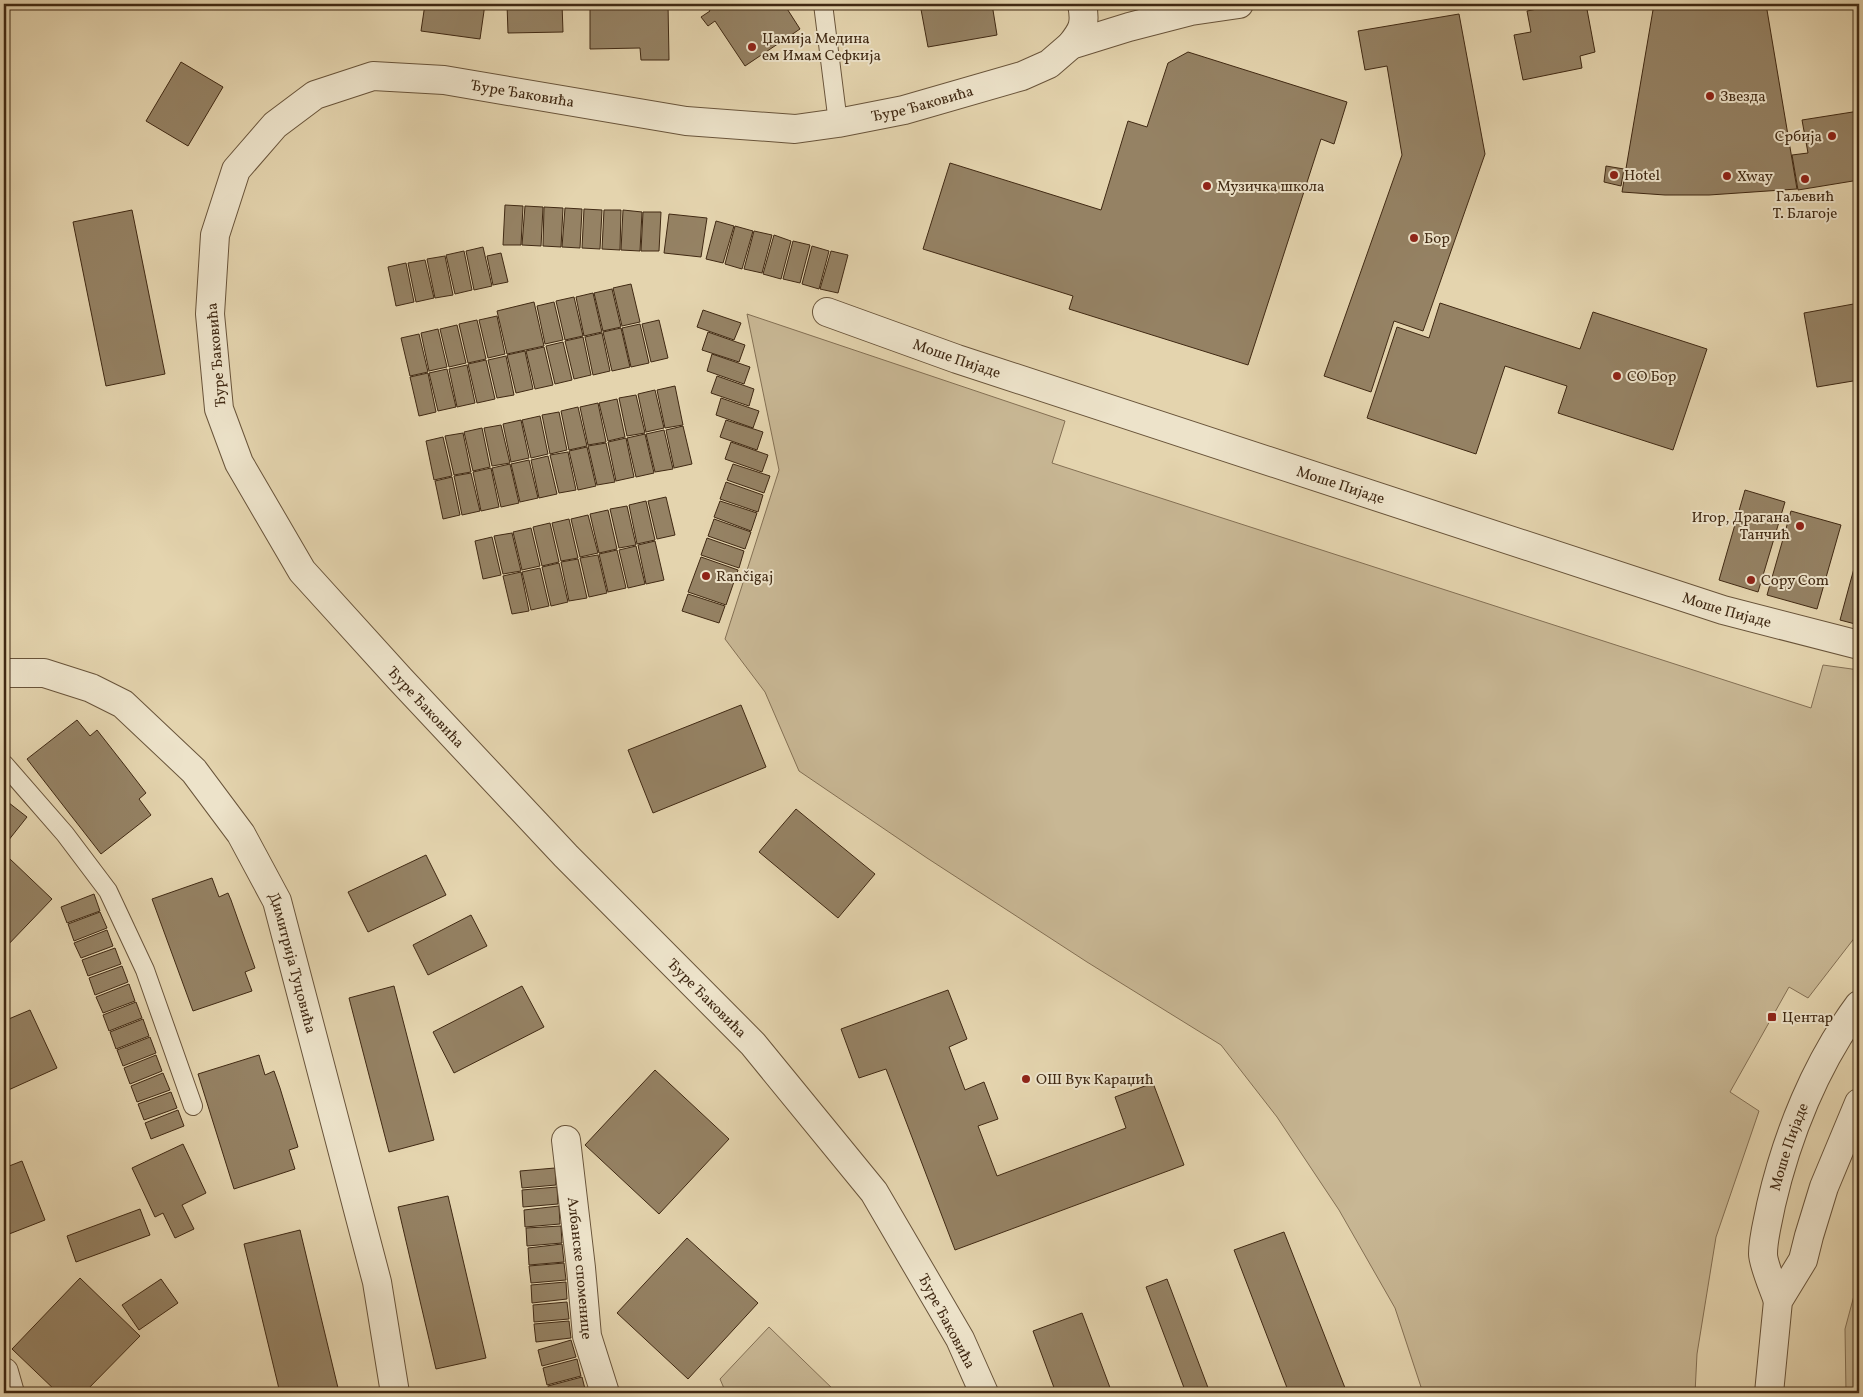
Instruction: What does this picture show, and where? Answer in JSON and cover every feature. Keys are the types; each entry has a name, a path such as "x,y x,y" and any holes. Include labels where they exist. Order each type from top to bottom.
{"street":[{"path":"1071,45 1082,31 1084,13 1082,4"},
{"name":"Ђуре Ђаковића","path":"984,1393 960,1339 874,1192 753,1044 566,856 302,571 239,463 219,409 210,314 215,236 236,170 275,125 315,95 373,76 444,80 686,121 795,129 904,110 1022,76 1049,64 1071,45 1129,27 1191,11 1239,4"},
{"name":"Моше Пијаде","path":"827,312 985,368 1723,610 1859,645"},
{"name":"Димитрија Туцовића","path":"4,673 44,673 91,688 123,704 194,771 241,834 277,901 377,1282 395,1393"},
{"name":"Моше Пијаде","path":"1770,1393 1778,1301 1763,1256 1766,1229 1783,1160 1796,1122 1812,1085 1831,1049 1859,1005"},
{"name":"Моше Пијаде","path":"1778,1301 1803,1260 1824,1187 1859,1103"},
{"name":"Албанске споменице","path":"566,1140 587,1336 605,1393"},
{"path":"4,1372 10,1393"}],"lane":[{"path":"824,4 838,123"},
{"path":"4,764 65,834 108,891 145,970 193,1106"}],"shaded area":[{"path":"747,314 1065,421 1052,463 1811,708 1823,665 1859,670 1859,932 1808,998 1789,987 1730,1092 1759,1111 1716,1237 1697,1354 1695,1393 1532,1393 1531,1391 1526,1393 1423,1393 1395,1308 1339,1210 1277,1117 1221,1045 1087,962 927,858 799,771 765,692 725,639 779,470"},
{"path":"1859,1277 1859,1393 1846,1393 1845,1329"},
{"path":"769,1327 837,1393 726,1393 720,1379"}],"building":[{"path":"425,4 485,4 480,39 421,31"},
{"path":"507,4 562,4 563,32 508,33"},
{"path":"590,4 668,4 669,60 641,60 640,48 590,49"},
{"name":"Џамија Медина ем Имам Сефкија","path":"705,4 784,4 800,29 745,66 715,21 708,26 701,17 710,11"},
{"path":"920,4 992,4 997,35 928,47"},
{"path":"1562,4 1586,4 1595,52 1580,56 1582,68 1523,80 1514,35 1531,32 1527,11"},
{"name":"Звезда","path":"1654,4 1766,4 1797,189 1709,195 1665,195 1622,192"},
{"name":"Бор","path":"1459,14 1485,154 1423,331 1394,321 1371,392 1324,376 1402,155 1387,66 1365,70 1358,31"},
{"name":"Музичка школа","path":"1188,52 1347,102 1334,144 1321,139 1248,365 1069,309 1073,296 923,249 950,163 1101,210 1128,121 1147,127 1168,63"},
{"path":"181,62 223,87 188,146 146,121"},
{"name":"Србија","path":"1859,111 1859,180 1798,190 1792,155 1808,153 1802,120"},
{"name":"Hotel","path":"1606,166 1624,169 1621,186 1604,182"},
{"path":"505,205 523,206 521,245 503,245"},
{"path":"525,206 543,207 541,246 522,245"},
{"path":"544,207 563,208 561,247 543,246"},
{"path":"565,208 582,209 580,248 562,247"},
{"path":"584,209 602,210 600,249 582,248"},
{"path":"132,210 165,374 106,386 73,222"},
{"path":"604,210 621,210 620,250 602,249"},
{"path":"623,210 642,212 640,251 621,250"},
{"path":"643,212 661,212 659,251 641,251"},
{"path":"669,214 707,218 701,257 664,253"},
{"path":"716,221 734,226 723,263 706,259"},
{"path":"735,226 753,231 742,269 725,264"},
{"path":"754,231 772,235 762,273 744,269"},
{"path":"774,235 791,241 781,279 763,274"},
{"path":"793,241 810,245 800,283 783,279"},
{"path":"812,246 829,251 819,289 802,284"},
{"path":"483,247 492,286 474,290 466,251"},
{"path":"464,251 472,290 455,294 446,255"},
{"path":"831,251 848,255 838,293 820,289"},
{"path":"501,253 508,282 493,285 487,256"},
{"path":"445,256 453,295 435,298 427,259"},
{"path":"425,260 434,298 416,302 408,263"},
{"path":"406,263 414,302 396,306 388,267"},
{"path":"631,284 640,322 622,326 613,288"},
{"path":"612,289 621,327 603,331 594,293"},
{"path":"593,293 602,332 584,336 576,297"},
{"path":"574,297 583,336 565,340 556,301"},
{"path":"534,302 544,346 507,354 497,311"},
{"path":"554,302 563,340 545,344 537,306"},
{"name":"СО Бор","path":"1440,303 1580,349 1593,312 1707,349 1673,450 1558,413 1567,386 1505,366 1476,454 1367,418 1397,327 1429,338"},
{"path":"1859,303 1859,380 1817,387 1804,313"},
{"path":"703,310 741,323 734,340 697,327"},
{"path":"497,316 505,354 488,358 479,320"},
{"path":"477,320 486,359 468,363 459,324"},
{"path":"659,320 668,358 651,362 642,324"},
{"path":"640,324 649,363 631,367 622,328"},
{"path":"457,325 466,363 449,367 440,329"},
{"path":"621,328 630,367 612,371 603,332"},
{"path":"438,329 447,367 429,371 421,333"},
{"path":"708,332 745,345 739,362 702,350"},
{"path":"602,333 610,371 593,375 585,337"},
{"path":"419,334 428,372 410,376 401,338"},
{"path":"583,337 591,375 574,379 565,341"},
{"path":"563,342 572,380 555,384 546,346"},
{"path":"544,347 553,385 535,389 526,351"},
{"path":"525,351 533,389 516,393 507,355"},
{"path":"712,354 750,367 744,384 707,371"},
{"path":"506,356 514,395 497,398 488,360"},
{"path":"486,360 495,399 477,403 468,364"},
{"path":"467,365 475,403 457,407 449,369"},
{"path":"447,369 456,407 438,411 429,373"},
{"path":"428,373 436,412 419,416 410,377"},
{"path":"717,376 754,389 749,406 711,393"},
{"path":"675,386 683,425 665,428 657,390"},
{"path":"655,390 664,428 646,432 638,394"},
{"path":"636,395 645,433 627,436 619,398"},
{"path":"721,398 759,411 753,428 716,415"},
{"path":"617,399 625,437 608,441 599,403"},
{"path":"598,403 606,442 588,445 580,407"},
{"path":"578,407 587,446 569,450 561,411"},
{"path":"559,412 567,450 550,454 542,415"},
{"path":"540,416 548,454 531,458 522,420"},
{"path":"521,420 529,458 511,462 503,424"},
{"path":"726,420 763,432 757,450 720,437"},
{"path":"501,425 510,463 492,466 484,428"},
{"path":"683,426 692,464 674,468 666,430"},
{"path":"482,428 490,467 473,471 464,432"},
{"path":"664,430 673,469 655,472 646,434"},
{"path":"463,433 471,472 454,475 445,436"},
{"path":"645,434 654,473 636,477 627,438"},
{"path":"443,437 452,476 434,480 426,441"},
{"path":"626,438 634,477 616,481 608,442"},
{"path":"731,442 768,455 762,472 725,459"},
{"path":"606,443 615,482 597,485 588,446"},
{"path":"587,447 596,486 578,490 569,451"},
{"path":"568,452 576,490 559,493 550,455"},
{"path":"548,456 557,494 539,498 531,460"},
{"path":"529,460 538,498 520,502 511,464"},
{"path":"510,464 519,503 501,507 492,468"},
{"path":"733,464 770,476 764,493 727,480"},
{"path":"491,468 499,507 481,511 473,472"},
{"path":"471,473 480,511 462,515 454,476"},
{"path":"452,477 460,515 443,519 435,481"},
{"path":"726,482 763,495 758,512 720,499"},
{"path":"1745,490 1785,502 1758,592 1719,580"},
{"path":"666,497 675,535 657,539 648,501"},
{"path":"646,501 655,540 637,544 629,505"},
{"path":"720,501 757,513 751,531 714,517"},
{"path":"627,506 636,545 619,548 610,509"},
{"path":"608,510 617,549 599,553 590,514"},
{"path":"1791,511 1841,525 1817,609 1767,595"},
{"path":"588,515 598,553 580,557 571,519"},
{"path":"569,519 578,558 561,561 552,523"},
{"path":"714,519 751,532 745,549 708,536"},
{"path":"550,523 559,562 542,566 533,527"},
{"path":"531,528 540,566 522,570 513,532"},
{"path":"512,533 521,571 503,574 494,536"},
{"path":"492,537 501,575 483,579 475,541"},
{"path":"707,538 744,551 739,568 701,555"},
{"path":"655,541 664,580 646,584 638,545"},
{"path":"636,546 645,584 628,588 619,550"},
{"path":"617,550 626,588 608,592 599,554"},
{"path":"1859,550 1859,625 1840,620"},
{"path":"598,555 607,593 589,597 580,558"},
{"path":"701,557 738,570 726,605 688,592"},
{"path":"578,559 587,598 569,601 561,562"},
{"path":"559,563 568,602 551,606 542,567"},
{"path":"540,568 549,606 531,610 522,572"},
{"path":"521,572 529,611 512,614 503,576"},
{"path":"688,594 725,606 719,623 682,611"},
{"path":"741,705 766,767 653,813 628,750"},
{"path":"77,720 90,736 97,730 126,767 146,793 139,799 151,815 101,854 27,759"},
{"path":"4,799 27,817 4,846"},
{"path":"796,809 875,874 838,918 759,852"},
{"path":"426,855 446,895 368,932 348,892"},
{"path":"10,859 52,899 4,949 4,866"},
{"path":"212,878 219,897 228,893 231,900 255,968 245,972 252,991 193,1011 152,899"},
{"path":"94,894 100,911 67,923 61,907"},
{"path":"100,912 107,928 74,941 68,924"},
{"path":"471,915 487,946 428,975 413,945"},
{"path":"107,930 113,946 81,958 74,943"},
{"path":"115,948 121,964 88,976 82,960"},
{"path":"122,966 128,982 95,995 89,978"},
{"path":"129,984 135,1001 103,1013 96,997"},
{"path":"394,986 434,1140 389,1152 349,998"},
{"path":"522,986 544,1027 454,1073 433,1032"},
{"path":"948,990 967,1039 949,1047 965,1090 984,1082 998,1119 978,1126 997,1176 1126,1128 1115,1097 1153,1083 1184,1165 955,1250 886,1069 859,1078 841,1029"},
{"path":"136,1002 142,1018 109,1031 103,1015"},
{"path":"30,1010 57,1068 4,1092 4,1021"},
{"path":"143,1019 149,1036 116,1049 110,1032"},
{"path":"150,1037 156,1053 123,1066 117,1050"},
{"path":"156,1055 162,1071 130,1084 124,1068"},
{"path":"259,1055 265,1075 274,1071 280,1088 298,1147 289,1150 295,1169 234,1189 198,1074"},
{"path":"655,1070 729,1139 659,1214 585,1145"},
{"path":"163,1073 170,1090 137,1102 131,1086"},
{"path":"171,1092 177,1108 144,1120 138,1104"},
{"path":"178,1110 184,1126 151,1139 145,1123"},
{"path":"183,1144 206,1193 182,1205 194,1229 175,1238 163,1213 155,1217 132,1168"},
{"path":"22,1161 45,1220 4,1236 4,1168"},
{"path":"555,1168 556,1185 522,1188 520,1171"},
{"path":"557,1187 558,1204 523,1207 522,1190"},
{"path":"448,1196 486,1358 436,1369 398,1207"},
{"path":"559,1206 560,1224 525,1227 524,1210"},
{"path":"140,1209 150,1235 76,1262 67,1236"},
{"path":"561,1226 562,1243 527,1246 526,1228"},
{"path":"300,1230 338,1388 314,1393 280,1393 244,1244"},
{"path":"1284,1232 1347,1393 1289,1393 1234,1250"},
{"path":"687,1238 758,1303 688,1379 617,1313"},
{"path":"562,1244 564,1262 529,1265 528,1248"},
{"path":"564,1263 566,1280 531,1283 529,1266"},
{"path":"80,1278 140,1336 84,1393 58,1393 12,1349"},
{"path":"161,1279 178,1303 139,1330 122,1305"},
{"path":"1167,1279 1210,1393 1186,1393 1146,1287"},
{"path":"566,1282 567,1299 532,1303 531,1285"},
{"path":"567,1302 569,1319 534,1322 533,1305"},
{"path":"1082,1313 1112,1393 1056,1393 1033,1331"},
{"path":"569,1321 571,1338 536,1342 534,1324"},
{"path":"571,1340 576,1357 542,1366 538,1350"},
{"path":"577,1359 581,1376 547,1385 543,1368"},
{"path":"582,1377 586,1393 550,1393 548,1386"}],"place":[{"name":"Џамија Медина ем Имам Сефкија","path":"752,47"},
{"name":"Звезда","path":"1710,96"},
{"name":"Србија","path":"1832,136"},
{"name":"Hotel","path":"1614,175"},
{"name":"Xway","path":"1727,176"},
{"name":"Гаљевић Т. Благоје","path":"1805,179"},
{"name":"Музичка школа","path":"1207,186"},
{"name":"Бор","path":"1414,238"},
{"name":"СО Бор","path":"1617,376"},
{"name":"Игор, Драгана Танчић","path":"1800,526"},
{"name":"Rančigaj","path":"706,576"},
{"name":"Copy Com","path":"1751,580"},
{"name":"Центар","path":"1772,1017"},
{"name":"ОШ Вук Караџић","path":"1026,1079"}]}
